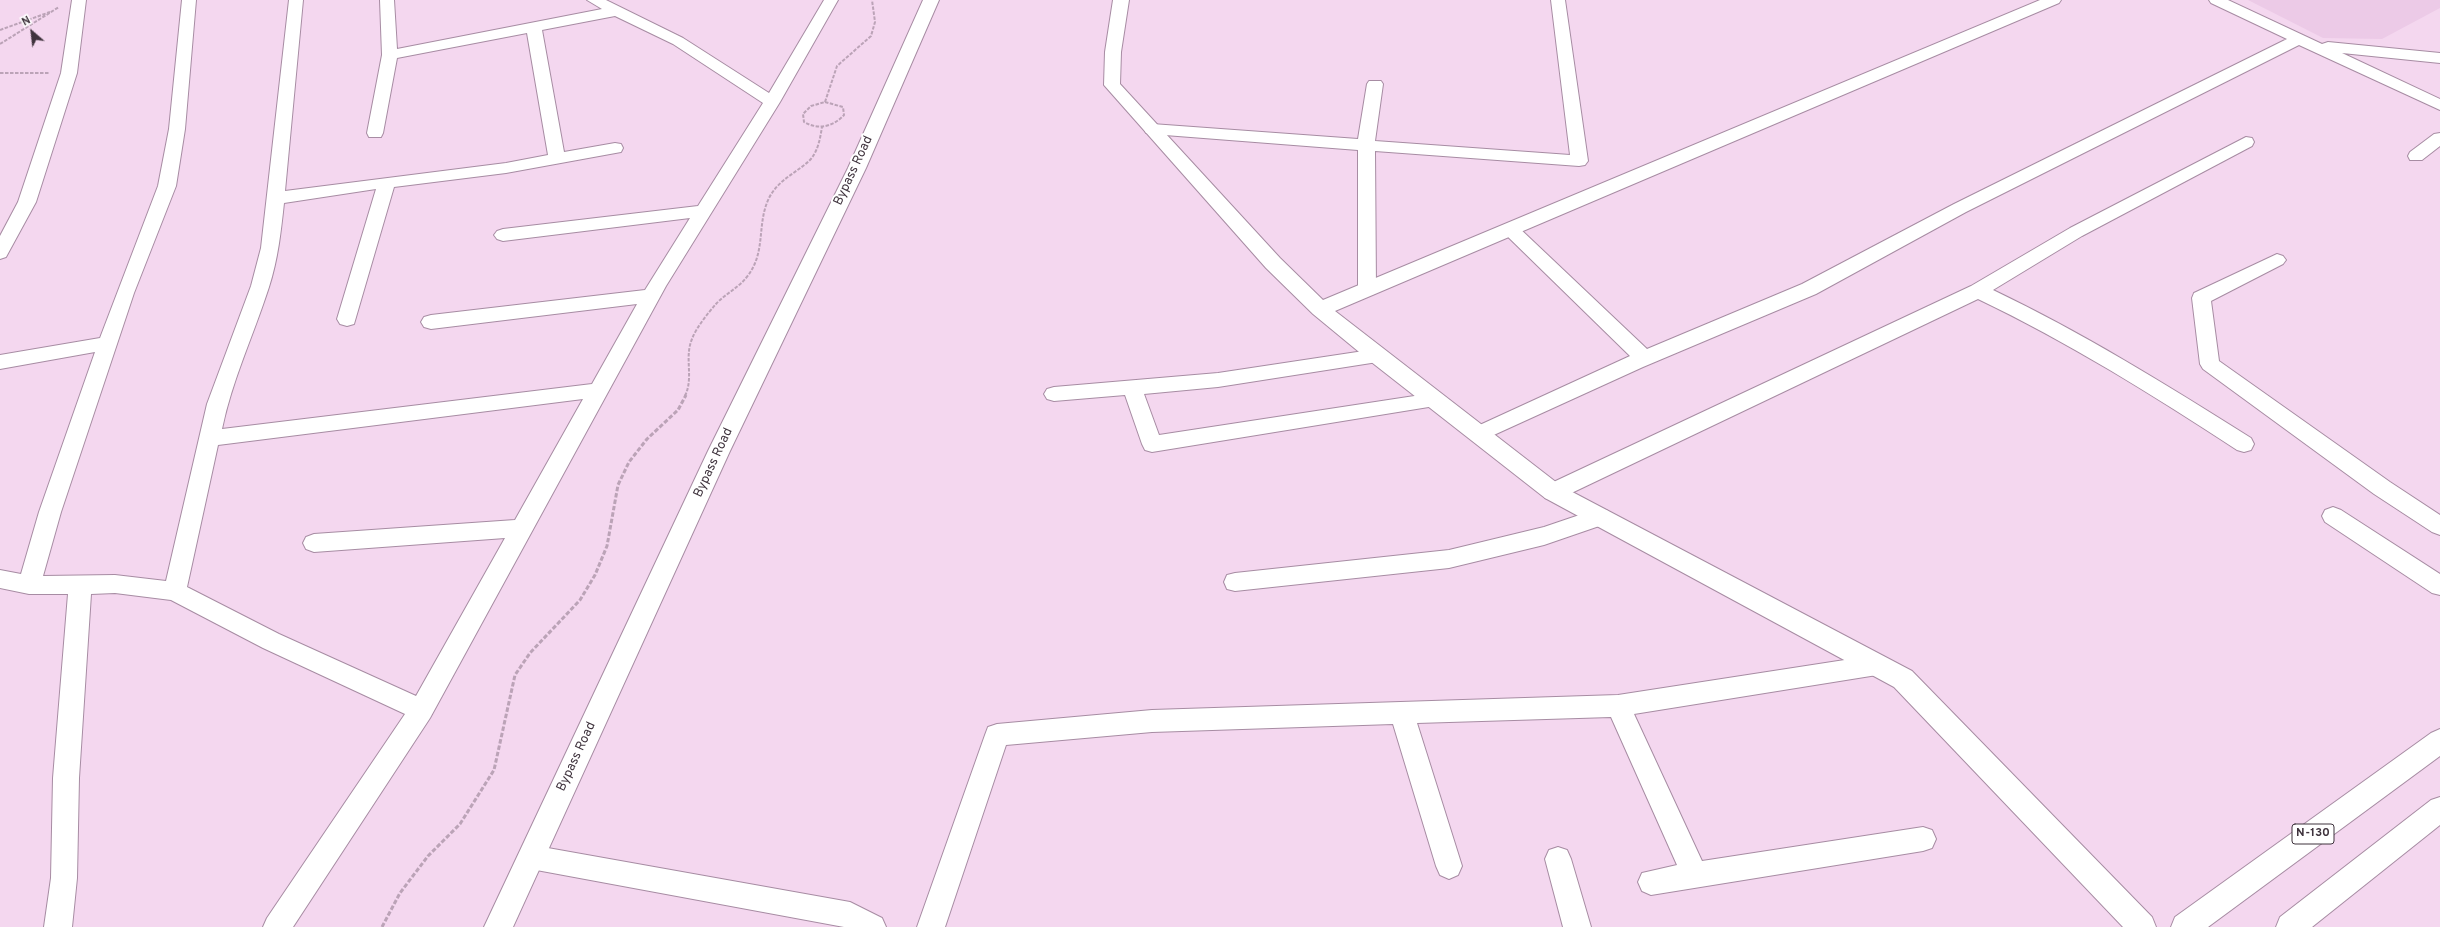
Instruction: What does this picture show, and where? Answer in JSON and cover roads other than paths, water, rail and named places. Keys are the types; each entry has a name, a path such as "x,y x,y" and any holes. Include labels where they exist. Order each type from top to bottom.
{"main road":[{"name":"Bypass Road","path":"498,927 719,451 857,168 931,0"},
{"path":"1121,0 1113,52 1112,84 1272,263 1320,308 1377,356 1553,492 1903,679 2142,927"},
{"path":"1320,308 2053,0"},
{"name":"N-130","path":"2185,927 2440,742"},
{"path":"2290,927 2440,809"}],"street":[{"path":"0,253 27,202 69,73 79,0"},
{"path":"29,585 50,512 125,293 167,186 177,129 189,0"},
{"path":"175,590 217,404 260,286 270,248 296,0"},
{"path":"375,133 390,55 387,0"},
{"path":"594,0 678,40 772,102"},
{"path":"277,927 421,710 651,296 772,102 831,0"},
{"path":"1152,129 1579,161 1558,0"},
{"path":"2216,0 2440,105"},
{"path":"390,55 617,11"},
{"path":"534,27 557,159"},
{"path":"1478,434 1644,358 1809,289 1967,205 2306,43 2440,58"},
{"path":"1367,289 1366,145 1374,84"},
{"path":"2416,156 2440,138"},
{"path":"1553,492 1978,291 2076,232 2246,142"},
{"path":"276,198 387,182 506,168 615,148"},
{"path":"347,319 387,182"},
{"path":"503,235 703,211"},
{"path":"1510,229 1644,358"},
{"path":"2277,260 2201,298 2210,364 2382,488 2440,526"},
{"path":"1978,291 2028,314 2148,382 2244,444"},
{"path":"431,322 651,296"},
{"path":"0,362 109,343"},
{"path":"1054,394 1218,380 1377,356"},
{"path":"1132,388 1152,444 1434,400"},
{"path":"210,438 599,390"},
{"path":"2333,516 2440,586"},
{"path":"1235,582 1449,559 1544,536 1600,517"},
{"path":"314,542 522,528"},
{"path":"0,579 29,585 115,584 175,590 271,641 421,710"},
{"path":"58,927 64,878 66,778 80,584"},
{"path":"931,927 997,735 1152,721 1618,706 1877,665"},
{"path":"1618,706 1695,875"},
{"path":"1402,714 1449,866"},
{"path":"1651,882 1923,839"},
{"path":"531,857 850,915 872,927"},
{"path":"1558,859 1577,927"}]}
